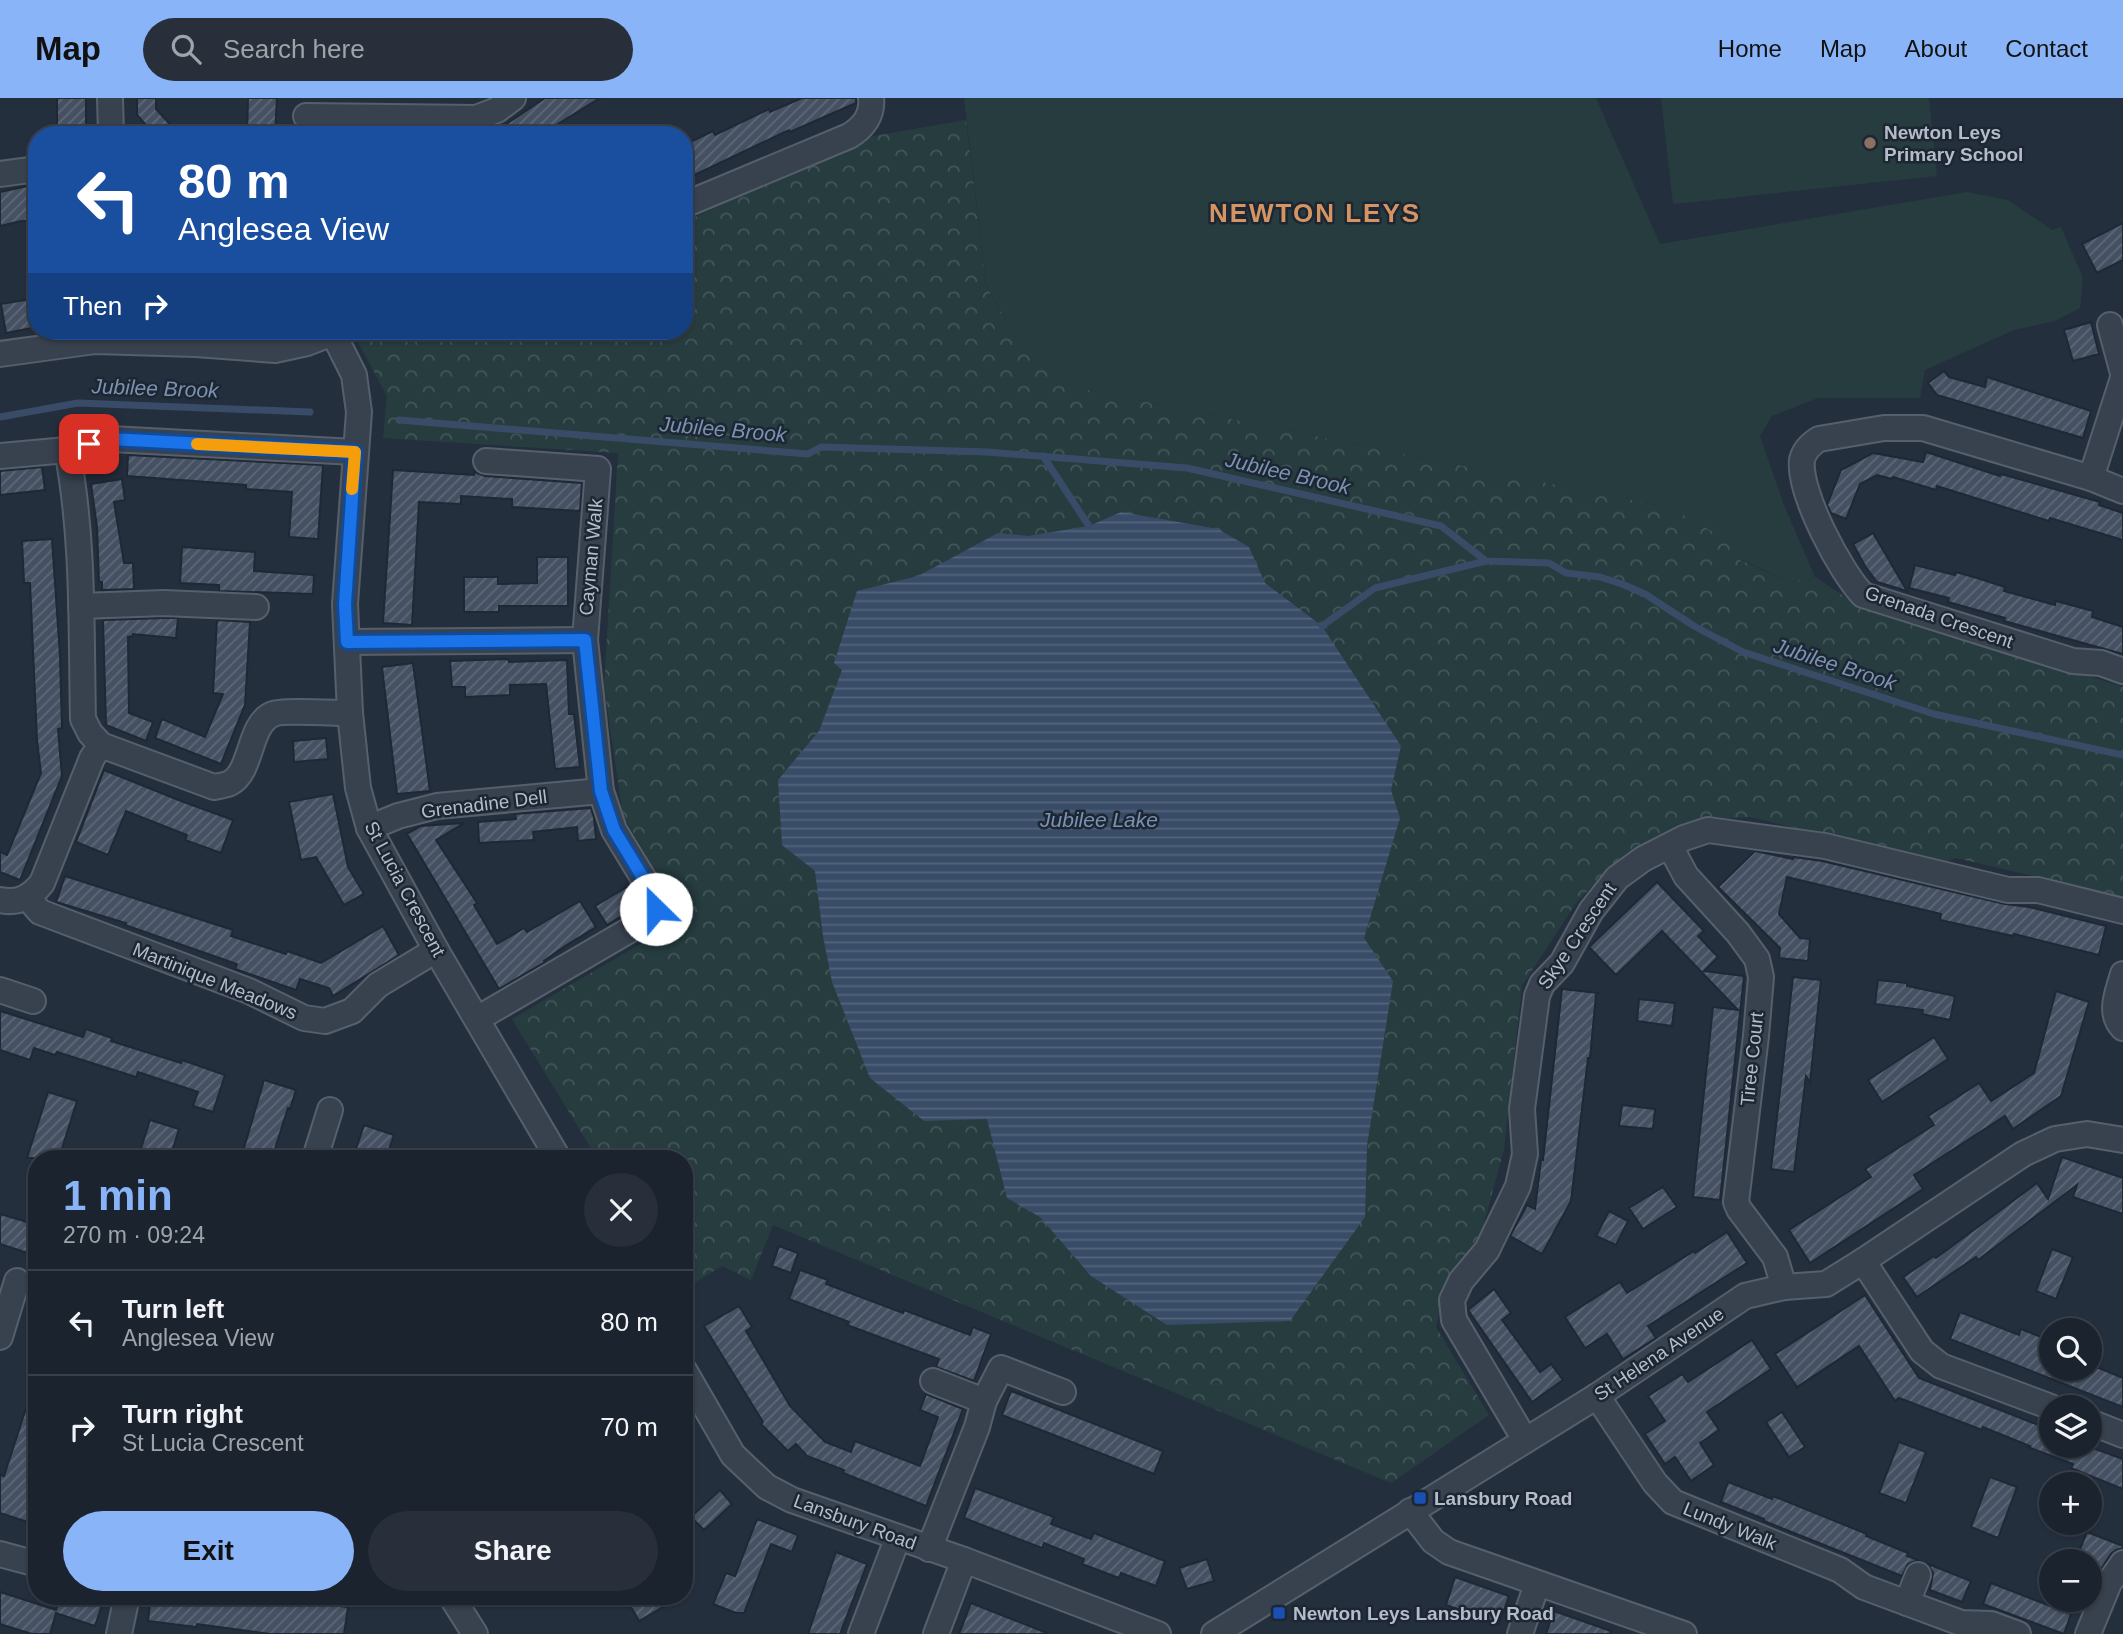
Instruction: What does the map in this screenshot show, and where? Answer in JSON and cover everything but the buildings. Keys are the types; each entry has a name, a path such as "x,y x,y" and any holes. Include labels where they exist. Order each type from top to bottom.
{"street":[{"path":"110,98 111,126"},
{"path":"423,126 476,118 497,110 513,98"},
{"path":"693,201 858,131 867,120 872,107 871,98"},
{"path":"306,116 406,126"},
{"path":"0,174 28,170"},
{"path":"2110,324 2123,373"},
{"path":"0,354 95,341 275,350 315,340"},
{"name":"St Lucia Crescent","path":"336,340 354,375 359,412 345,604 350,713 358,788 369,828 436,950 553,1150"},
{"path":"2091,478 2123,378"},
{"name":"Grenada Crescent","path":"2123,491 2091,478 1923,428 1884,428 1819,439 1810,445 1802,459 1805,485 1817,520 1853,585 1863,595 2073,661 2101,663 2123,670"},
{"path":"0,456 67,450 111,439 355,452"},
{"path":"67,450 75,495 83,719 90,733 101,745 214,787 231,783 242,771 262,723 273,713 350,713"},
{"name":"Cayman Walk","path":"477,1019 652,917 656,909 656,899 614,830 601,791 585,640 598,469 486,461"},
{"path":"81,606 164,603 256,607"},
{"path":"347,642 585,640"},
{"path":"0,900 16,901 27,897 42,883 92,758 101,745"},
{"name":"Grenadine Dell","path":"369,828 398,816 438,806 601,791"},
{"name":"Skye Crescent","path":"1524,1440 1454,1320 1452,1300 1461,1281 1487,1250 1518,1186 1525,1154 1522,1109 1537,996 1542,984 1562,963 1591,911 1617,878 1643,859 1684,838 1708,830 1812,845 2008,890 2038,890 2123,912"},
{"name":"Tiree Court","path":"1671,846 1686,876 1738,933 1757,959 1760,977 1756,1036 1736,1202 1775,1257 1784,1287"},
{"name":"Martinique Meadows","path":"27,897 40,912 249,991 304,1018 325,1021 352,1011 378,985 436,950"},
{"path":"2123,974 2114,1009 2118,1023 2123,1028"},
{"path":"0,990 33,1001"},
{"path":"318,1150 330,1110"},
{"name":"St Helena Avenue","path":"1214,1634 1597,1396 1745,1296 1784,1287 1826,1284 2023,1154 2055,1139 2087,1134 2123,1140"},
{"path":"1863,1261 1922,1351 1941,1366 2039,1403"},
{"path":"0,1337 18,1281"},
{"path":"929,1549 977,1427 984,1401 1001,1368 1063,1392"},
{"path":"933,1381 984,1401"},
{"name":"Lansbury Road","path":"693,1386 733,1455 766,1488 792,1500 964,1560 1158,1634"},
{"name":"Lundy Walk","path":"1597,1396 1655,1483 1673,1502 1840,1570 1864,1587 1961,1623 1991,1624 2018,1634"},
{"path":"2102,1427 2123,1435"},
{"path":"1410,1511 1433,1541 1449,1552 1685,1634"},
{"path":"861,1634 898,1537"},
{"path":"0,1554 28,1562"},
{"path":"936,1634 964,1560"},
{"path":"2088,1634 2109,1583 2123,1563"},
{"path":"1907,1603 1918,1576"},
{"path":"1521,1634 1537,1584"},
{"path":"119,1634 125,1605"},
{"path":"457,1605 475,1634"}],"green space":[{"path":"964,98 1596,98 1660,244 1967,192 2008,200 2052,230 2061,227 2083,278 2080,308 2055,321 2014,330 1925,370 1920,398 1818,398 1772,416 1760,436 1784,505 1815,577 1790,582 1740,559 1671,508 1088,390 1019,343 986,284"},
{"path":"1661,98 1929,98 1937,176 1673,204"},
{"path":"966,120 986,285 1019,343 1088,390 1671,508 1732,543 1740,560 1790,582 1815,577 1850,600 2123,687 2123,897 1956,858 1941,863 1750,817 1699,820 1663,834 1622,856 1576,903 1522,986 1504,1149 1482,1231 1444,1290 1436,1327 1489,1415 1391,1483 773,1225 751,1280 722,1266 693,1284 693,1150 592,1150 512,1019 649,939 671,899 623,815 604,687 618,453 383,438 387,396 357,340 693,340 693,218 862,138"}],"water":[{"name":"Jubilee Lake","path":"1121,512 1218,529 1249,547 1265,583 1322,626 1401,746 1391,790 1400,818 1364,938 1393,981 1367,1146 1365,1217 1290,1321 1167,1325 1091,1276 1040,1217 1007,1198 987,1119 924,1121 870,1078 832,982 815,871 782,845 778,780 819,731 842,670 834,663 857,591 918,576 998,533 1028,536 1089,526"}],"waterway":[{"name":"Jubilee Brook","path":"0,417 78,403 310,412"},
{"name":"Jubilee Brook","path":"399,420 808,454 821,447 987,452 1187,468 1441,526 1486,561 1549,563 1566,573 1600,577 1622,584 1645,594 1694,626 1743,652 1934,714 2123,755"},
{"path":"1043,456 1089,526"},
{"path":"1322,626 1375,588 1486,561"}],"slow traffic":[{"path":"197,444 355,452 352,489"}],"place":[{"name":"Newton Leys Primary School","path":"1870,143"},
{"name":"Lansbury Road","path":"1420,1498"},
{"name":"Newton Leys Lansbury Road","path":"1279,1613"}],"district":[{"name":"NEWTON LEYS","path":"1315,213"}],"route":[{"path":"89,444 111,439 355,452 345,604 347,642 585,640 601,791 614,830 656,899 656,909"}]}
